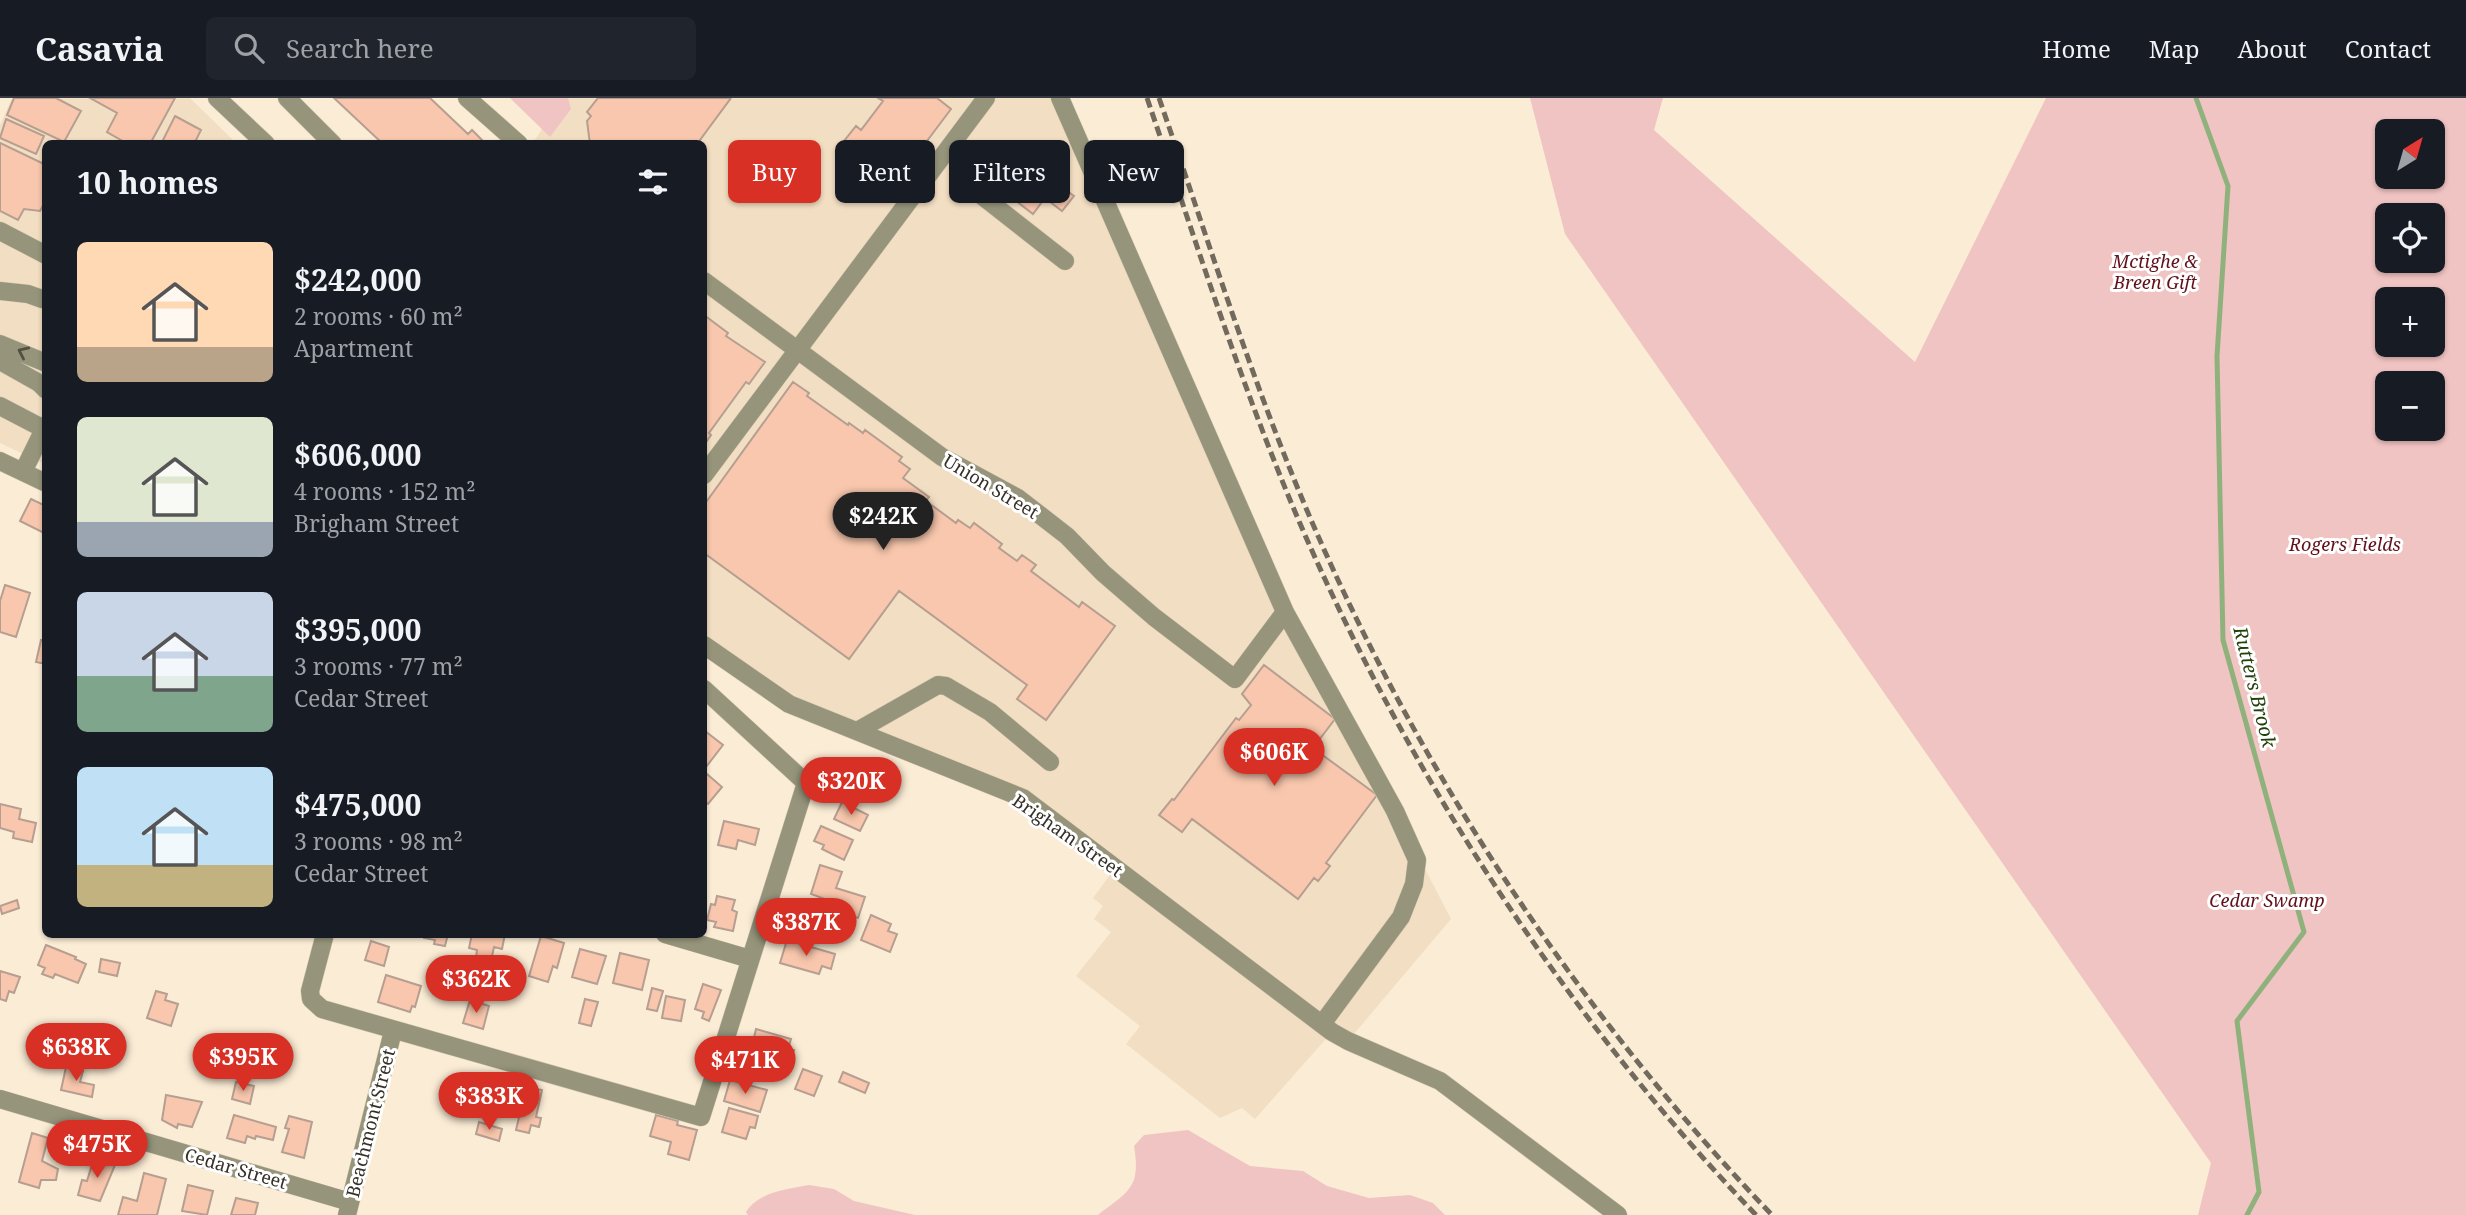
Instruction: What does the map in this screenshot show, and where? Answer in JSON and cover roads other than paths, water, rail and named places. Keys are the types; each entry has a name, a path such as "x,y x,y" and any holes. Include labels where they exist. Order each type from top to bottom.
{"street":[{"path":"217,98 262,140"},
{"path":"287,98 330,140"},
{"path":"467,98 514,140"},
{"path":"707,471 986,98"},
{"path":"1060,98 1284,612 1395,811 1417,860 1414,884 1401,917 1327,1028"},
{"path":"991,203 1065,261"},
{"path":"0,231 42,253"},
{"name":"Union Street","path":"707,283 942,457 1018,498 1067,536 1103,573 1154,617 1235,678 1284,612"},
{"path":"0,290 42,296"},
{"path":"0,344 42,361"},
{"path":"0,361 42,386"},
{"path":"0,406 42,426"},
{"path":"23,472 42,433"},
{"path":"0,461 42,481"},
{"name":"Brigham Street","path":"707,647 789,704 1023,798 1327,1028 1440,1081 1618,1215"},
{"path":"857,731 939,685 946,686 990,712 1050,762"},
{"path":"324,938 311,983 311,999 322,1009 701,1117 806,783 707,691"},
{"path":"679,938 750,959"},
{"name":"Beachmont Street","path":"349,1208 393,1031"},
{"name":"Cedar Street","path":"0,1099 349,1208"}],"waterway":[{"name":"Rutters Brook","path":"2196,98 2228,186 2217,356 2223,640 2304,932 2237,1021 2259,1192 2247,1215"}],"railway":[{"path":"1147,98 1222,318 1282,481 1348,627 1395,718 1446,807 1559,979 1687,1140 1756,1215"},
{"path":"1159,98 1233,315 1293,476 1358,623 1406,715 1458,805 1573,977 1636,1060 1702,1139 1772,1215"}],"park label":[{"name":"Mctighe & Breen Gift","path":"2155,271"},
{"name":"Rogers Fields","path":"2345,544"},
{"name":"Cedar Swamp","path":"2267,900"}]}
